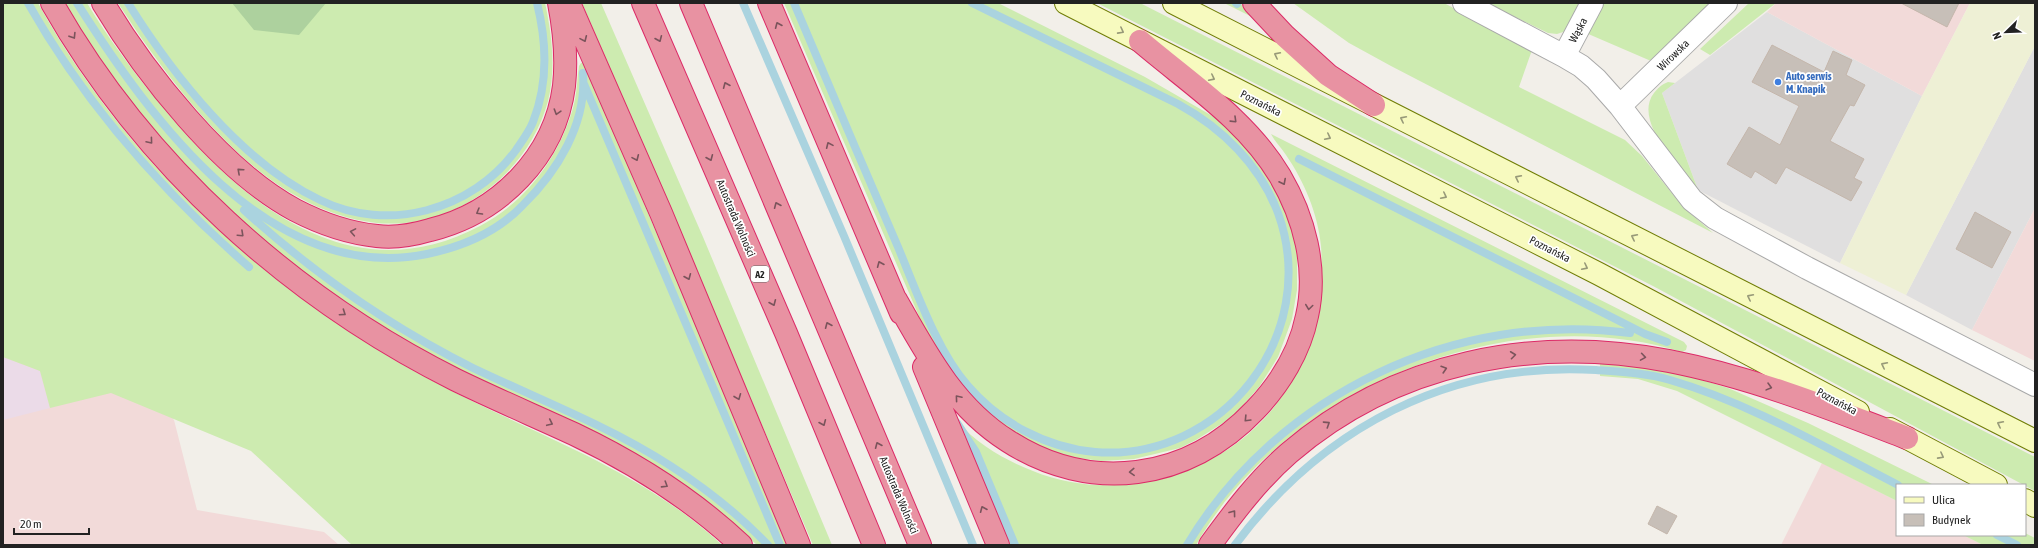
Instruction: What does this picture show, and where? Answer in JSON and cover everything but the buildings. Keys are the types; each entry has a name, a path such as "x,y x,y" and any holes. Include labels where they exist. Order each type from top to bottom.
{"highway":[{"path":"52,3 99,76 158,150 222,217 296,279 377,336 426,364 576,435 645,472 696,506 741,545"},
{"path":"103,3 156,79 188,118 220,153 247,177 271,195 316,221 345,230 377,236 392,236 418,234 448,226 480,211 516,182 536,158 557,115 564,87 564,44 559,3"},
{"path":"569,3 661,213 799,545"},
{"name":"Autostrada Wolności","path":"643,3 782,326 874,545"},
{"name":"Autostrada Wolności","path":"691,3 920,545"},
{"path":"769,3 896,300 998,545"},
{"path":"1254,3 1308,58 1328,75 1374,105"},
{"path":"896,300 931,362 962,403 1005,440 1043,460 1076,470 1106,473 1138,472 1156,469 1185,460 1201,452 1231,434 1243,423 1280,380 1300,340 1308,315 1310,298 1310,262 1306,238 1298,214 1280,177 1254,139 1210,98 1140,41"},
{"path":"1210,545 1256,486 1287,454 1316,431 1351,409 1392,388 1425,375 1487,358 1559,351 1631,355 1671,361 1784,391 1906,438"}],"main road":[{"name":"Poznańska","path":"1066,3 1599,274 1994,484"},
{"path":"1174,3 2035,441"},
{"path":"2026,501 2035,506"}],"street":[{"path":"1464,3 1581,66 1596,79 1620,106 1692,200 1715,218 1808,268 2035,385"},
{"name":"Wąska","path":"1564,56 1592,3"},
{"name":"Wirowska","path":"1620,106 1726,3"}],"shaded area":[{"path":"1776,3 1970,3 1922,96 1767,12"},
{"path":"1767,12 1922,96 1840,263 1698,190 1662,93"},
{"path":"2035,46 2035,208 1972,330 1906,295"},
{"path":"3,171 174,420 197,510 324,532 339,545 3,545"},
{"path":"2035,208 2035,361 1972,330"},
{"path":"3,357 40,371 50,408 3,420"},
{"path":"1822,463 1896,500 1896,536 1965,536 1983,545 1781,545"}],"green space":[{"path":"3,3 38,3 75,64 117,122 165,177 216,228 271,275 329,318 390,357 452,391 558,441 627,477 660,497 692,520 722,545 352,545 251,451 111,393 50,408 40,371 3,357"},
{"path":"63,3 87,3 113,43 132,68 192,141 226,175 263,205 302,228 343,244 387,250 432,245 480,226 497,216 526,191 550,161 559,144 573,108 579,66 584,62 789,545 757,545 731,522 392,332 312,279 261,239 213,195 169,148 127,98 91,47"},
{"path":"118,3 545,3 550,27 552,52 552,76 548,101 538,128 524,152 505,174 484,192 460,207 433,217 406,223 377,223 357,220 327,211 300,198 273,181 247,161 222,137 175,84"},
{"path":"232,3 326,3 299,35 254,30"},
{"path":"582,3 601,3 703,237 832,545 813,545"},
{"path":"784,3 998,3 1145,77 1221,121 1250,148 1286,207 1293,230 1297,254 1297,290 1292,319 1278,357 1259,387 1239,410 1226,421 1196,440 1180,448 1134,459 1101,461 1071,457 1038,447 982,412 931,344"},
{"path":"1097,3 1140,3 2035,457 2035,491 2026,486 2026,484 2022,484 1653,286"},
{"path":"1224,3 1240,3 1252,14 1250,16"},
{"path":"1293,3 1444,3 1532,50 1519,87 1625,140 1642,156 1683,207 1713,233 1349,43"},
{"path":"1487,3 1581,3 1566,31 1557,34 1548,33"},
{"path":"1601,3 1711,3 1651,61 1586,33"},
{"path":"1749,3 1776,3 1710,55 1700,49"},
{"path":"1970,3 2035,3 2035,46 1906,295 1840,263 1922,96"},
{"path":"1668,82 1675,83 1662,93 1698,190 1661,144 1649,117 1649,104 1654,93"},
{"path":"1271,134 1684,342 1687,346 1686,350 1682,352 1615,338 1546,337 1476,348 1408,369 1343,400 1285,441 1235,489 1196,545 1007,545 957,421 965,430 992,451 1033,471 1068,481 1104,485 1141,483 1176,474 1210,460 1241,440 1268,415 1289,385 1294,377 1304,352 1309,335 1319,291 1321,246 1317,222 1309,198 1293,165"},
{"path":"1600,361 1679,373 1728,388 1808,423 1932,484 1896,484 1896,500 1677,391 1638,379 1600,376"},
{"path":"2026,534 2035,538 2035,545 1983,545 1965,536 2026,536"}],"waterway":[{"path":"28,3 74,76 127,144 186,208 249,267"},
{"path":"77,3 140,95 178,141 220,184 267,219 316,244 370,257 427,254 440,251 478,237 490,231 512,215 535,193 547,178 567,146 575,129 580,111 583,92 583,73"},
{"path":"128,3 146,31 188,87 212,115 263,164 291,184 320,200 346,210 373,215 400,215 427,210 452,201 476,188 498,171 516,150 530,129 538,108 541,93 544,48 543,33 537,3"},
{"path":"743,3 844,236 973,545"},
{"path":"794,3 928,320 947,356 968,386 981,399 1010,422 1042,439 1077,450 1095,452 1141,450 1183,436 1220,413 1251,382 1273,345 1286,303 1288,259 1278,213 1270,196 1261,179 1250,164 1238,150 1210,124 1178,104 972,3"},
{"path":"584,84 780,545"},
{"path":"1299,159 1645,334 1667,342"},
{"path":"244,210 325,277 382,316 442,352 473,368 584,419 645,450 710,493 750,527 768,545"},
{"path":"1187,545 1225,491 1270,445 1321,405 1377,373 1437,350 1500,335 1565,329 1630,333"},
{"path":"1235,545 1269,504 1307,467 1349,436 1393,410 1440,391 1490,377 1542,370 1596,370 1634,373 1670,380 1758,413 1896,484"},
{"path":"957,423 976,452 1015,545"},
{"path":"1999,536 2017,545"}],"place":[{"name":"Auto serwis M. Knapik","path":"1778,82"}]}
